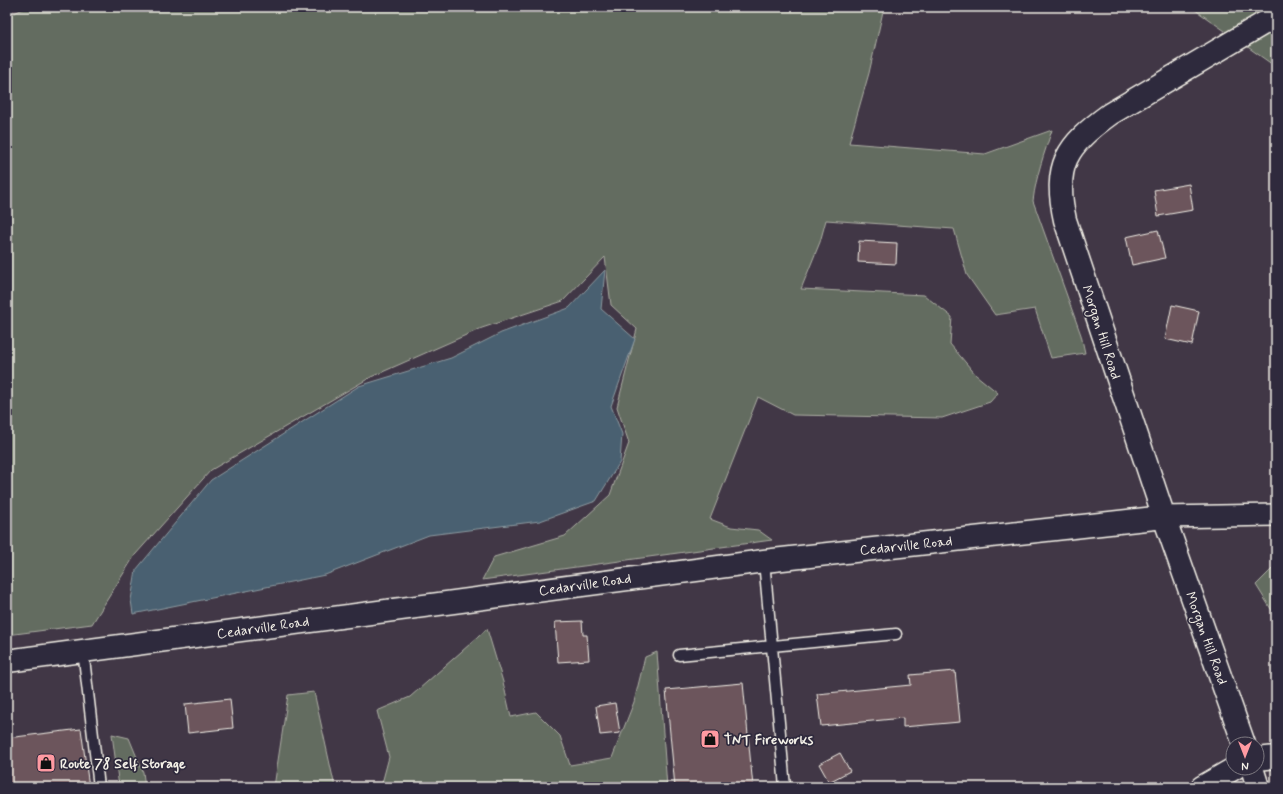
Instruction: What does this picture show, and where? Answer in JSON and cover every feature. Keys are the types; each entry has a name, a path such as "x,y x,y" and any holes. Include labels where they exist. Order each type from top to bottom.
{"main road":[{"name":"Morgan Hill Road","path":"1241,736 1164,517 1065,220 1060,194 1061,176 1066,160 1075,144 1083,136 1110,114 1276,16"},
{"name":"Cedarville Road","path":"7,661 764,561 1164,517"},
{"path":"1265,759 1276,758"},
{"path":"1202,787 1225,774"},
{"path":"1255,776 1258,787"}],"street":[{"path":"1164,517 1276,515"}],"lane":[{"path":"764,561 785,787"},
{"path":"679,655 896,634"},
{"path":"83,650 99,787"}],"shaded area":[{"path":"28,7 884,7 869,73 849,143 985,154 1052,130 1038,174 1033,201 1081,335 1085,353 1051,358 1035,309 995,315 967,275 954,229 826,220 820,242 801,289 924,295 952,317 950,344 976,375 998,393 990,402 942,418 793,415 758,397 710,519 731,527 758,530 772,540 482,580 494,557 565,536 610,495 629,443 617,407 637,329 611,305 605,257 563,301 482,328 371,377 211,470 135,555 92,624 7,635 7,16"},
{"path":"1191,7 1276,7 1276,67"},
{"path":"1276,565 1276,617 1256,585"},
{"path":"487,629 503,682 511,717 536,712 560,736 570,765 612,758 634,702 645,657 657,652 667,787 381,787 389,757 377,711 410,697"},
{"path":"314,692 335,787 274,787 288,695"},
{"path":"112,734 129,738 143,772 145,787 119,787"}],"water":[{"path":"605,270 601,309 635,339 611,406 622,434 620,462 596,501 540,521 429,535 325,575 133,614 131,600 136,570 211,480 359,386 451,358 501,333 569,308"}],"building":[{"path":"1189,184 1193,210 1158,216 1154,190"},
{"path":"1158,230 1165,258 1132,265 1126,237"},
{"path":"859,241 897,243 896,264 858,262"},
{"path":"1172,305 1199,311 1192,345 1165,339"},
{"path":"582,621 583,635 587,635 589,660 558,662 555,622"},
{"path":"955,671 960,722 903,727 903,718 821,726 817,694 911,685 910,675"},
{"name":"TNT Fireworks","path":"743,683 753,787 675,787 666,690"},
{"path":"230,699 233,728 188,733 185,704"},
{"path":"615,703 620,733 600,735 596,706"},
{"name":"Route 78 Self Storage","path":"81,729 89,787 7,787 7,738"},
{"path":"840,753 850,771 829,782 819,764"}],"place":[{"name":"TNT Fireworks","path":"710,739"},
{"name":"Route 78 Self Storage","path":"46,763"}]}
